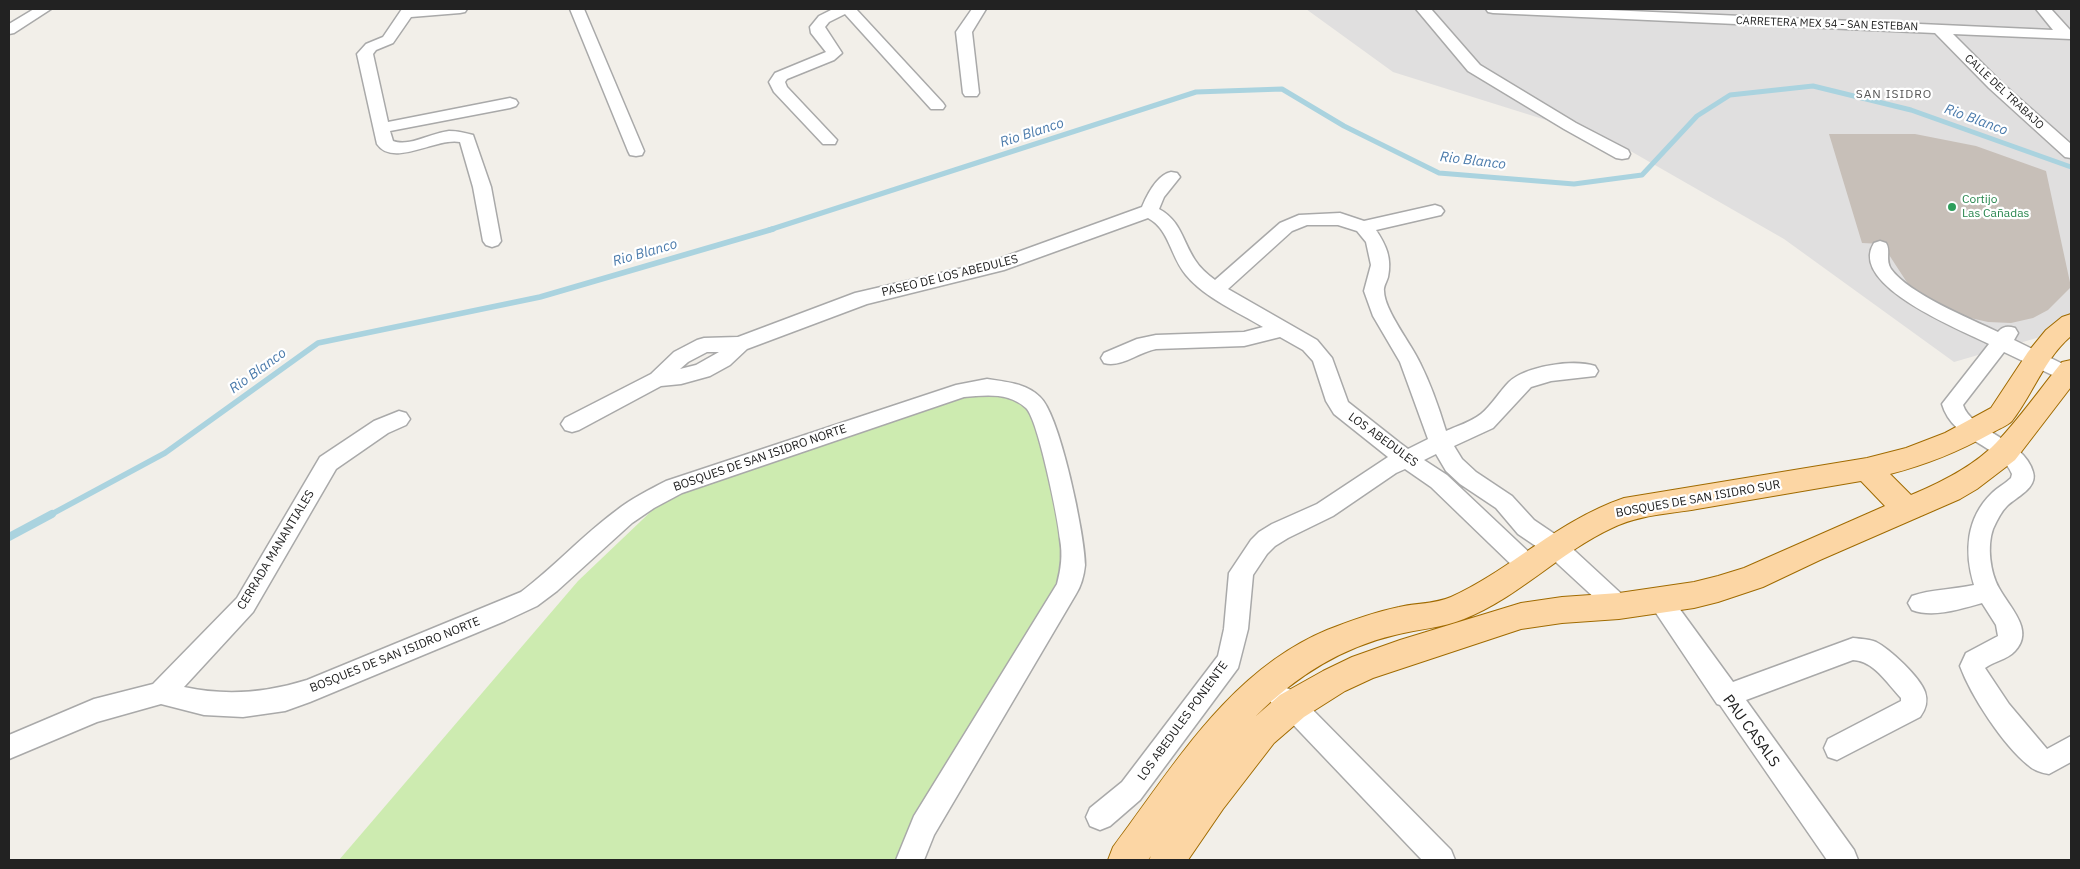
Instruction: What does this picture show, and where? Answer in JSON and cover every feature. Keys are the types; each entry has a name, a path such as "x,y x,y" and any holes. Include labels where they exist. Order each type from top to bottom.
{"main road":[{"name":"BOSQUES DE SAN ISIDRO SUR","path":"1171,837 1198,761 1263,685 1299,658 1339,640 1388,623 1448,612 1474,600 1554,546 1606,516 1624,510 1867,470 1910,458 1955,441 1976,431 2001,415 2037,359 2055,336 2071,323"},
{"name":"BOSQUES DE SAN ISIDRO SUR","path":"1126,860 1171,837 1262,732 1292,706 1334,681 1364,667 1498,622 1537,613 1619,606 1694,595 1752,578 1950,491 1967,481 2005,452 2069,372"},
{"path":"1867,470 1906,509"},
{"path":"1474,600 1498,622"}],"street":[{"path":"9,30 44,9"},
{"path":"460,9 407,11 388,40 371,47 365,54 383,128 385,144 390,147 400,147 450,136 463,136 467,139 482,187 492,241"},
{"path":"577,9 636,151"},
{"path":"829,140 780,89 777,82 781,76 829,57 834,53 819,33 817,27 824,19 844,9"},
{"path":"848,9 937,106"},
{"path":"971,93 964,32 979,9"},
{"path":"1423,9 1474,68 1570,126 1622,154"},
{"name":"CARRETERA MEX 54 - SAN ESTEBAN","path":"1493,9 1678,13 1830,24 2069,35"},
{"path":"1813,9 1830,24"},
{"path":"2043,9 2069,35"},
{"name":"CALLE DEL TRABAJO","path":"1939,29 1995,85 2071,154"},
{"path":"383,128 510,103"},
{"path":"1570,126 1586,120"},
{"path":"1149,211 1156,195 1171,177"},
{"name":"LOS ABEDULES","path":"1149,211 1171,227 1189,266 1201,280 1310,345 1322,358 1336,401 1341,408 1373,434 1439,480 1526,564"},
{"name":"PASEO DE LOS ABEDULES","path":"572,424 658,379 680,378 710,368 726,359 740,344 862,298 997,266 1149,211"},
{"path":"1362,227 1435,211"},
{"path":"1215,290 1286,227 1297,222 1316,218 1340,219 1362,227 1373,240 1380,256 1381,274 1374,291 1380,307 1410,362 1440,443 1448,458 1460,471 1504,502 1526,527 1554,546 1619,606"},
{"path":"1880,247 1879,265 1885,275 1898,288 1958,320 2005,337 2037,359 2069,372"},
{"path":"1112,358 1144,344 1156,342 1244,339 1282,330"},
{"path":"2005,337 1970,384 1952,404 1956,414 2005,452 2022,470 2023,476 2021,482 2000,499 1979,538 1983,575 1988,590 2007,622 2011,635 2010,640 2004,646 1973,662 1972,666 1975,676 1989,697 2036,756 2048,762 2071,748"},
{"name":"LOS ABEDULES PONIENTE","path":"1100,816 1131,791 1229,660 1236,629 1241,573 1267,539 1325,510 1406,458 1486,422 1494,416 1516,387 1526,379 1588,371"},
{"name":"BOSQUES DE SAN ISIDRO NORTE","path":"9,747 94,711 161,693 204,703 244,705 278,700 310,691 497,614 528,599 549,584 624,517 646,502 674,487 963,390 987,387 1008,389 1018,392 1034,403 1046,423 1072,540 1074,561 1071,578 1068,587 924,826 918,856"},
{"name":"CERRADA MANANTIALES","path":"161,693 245,605 328,462 381,427 399,419"},
{"path":"1920,603 1959,599 1988,590"},
{"name":"PAU CASALS","path":"1660,600 1726,696 1844,860"},
{"path":"1726,696 1853,649 1867,650 1882,658 1914,694 1914,705 1910,709 1837,748"},
{"path":"1263,685 1292,706 1441,860"}],"shaded area":[{"path":"1306,9 2071,9 2071,328 1954,362 1784,239 1613,141 1393,72"}],"green space":[{"path":"980,390 1022,401 1046,416 1082,571 911,860 339,860 578,581 663,500"}],"building":[{"name":"Cortijo Las Cañadas","path":"1829,134 1915,134 1976,146 2046,171 2071,287 2048,310 2033,318 2011,323 1988,322 1957,315 1931,302 1908,284 1882,244 1862,243"}],"waterway":[{"name":"Rio Blanco","path":"769,230 1196,92 1282,89 1344,126 1439,173 1574,184 1642,175 1697,116 1730,95 1813,86 1911,110 2071,167"},
{"name":"Rio Blanco","path":"50,515 165,453 318,343 540,297 773,229"},
{"name":"Rio Blanco","path":"9,537 52,514"}],"place":[{"name":"Cortijo Las Cañadas","path":"1952,207"}],"district":[{"name":"SAN ISIDRO","path":"1894,95"}]}
